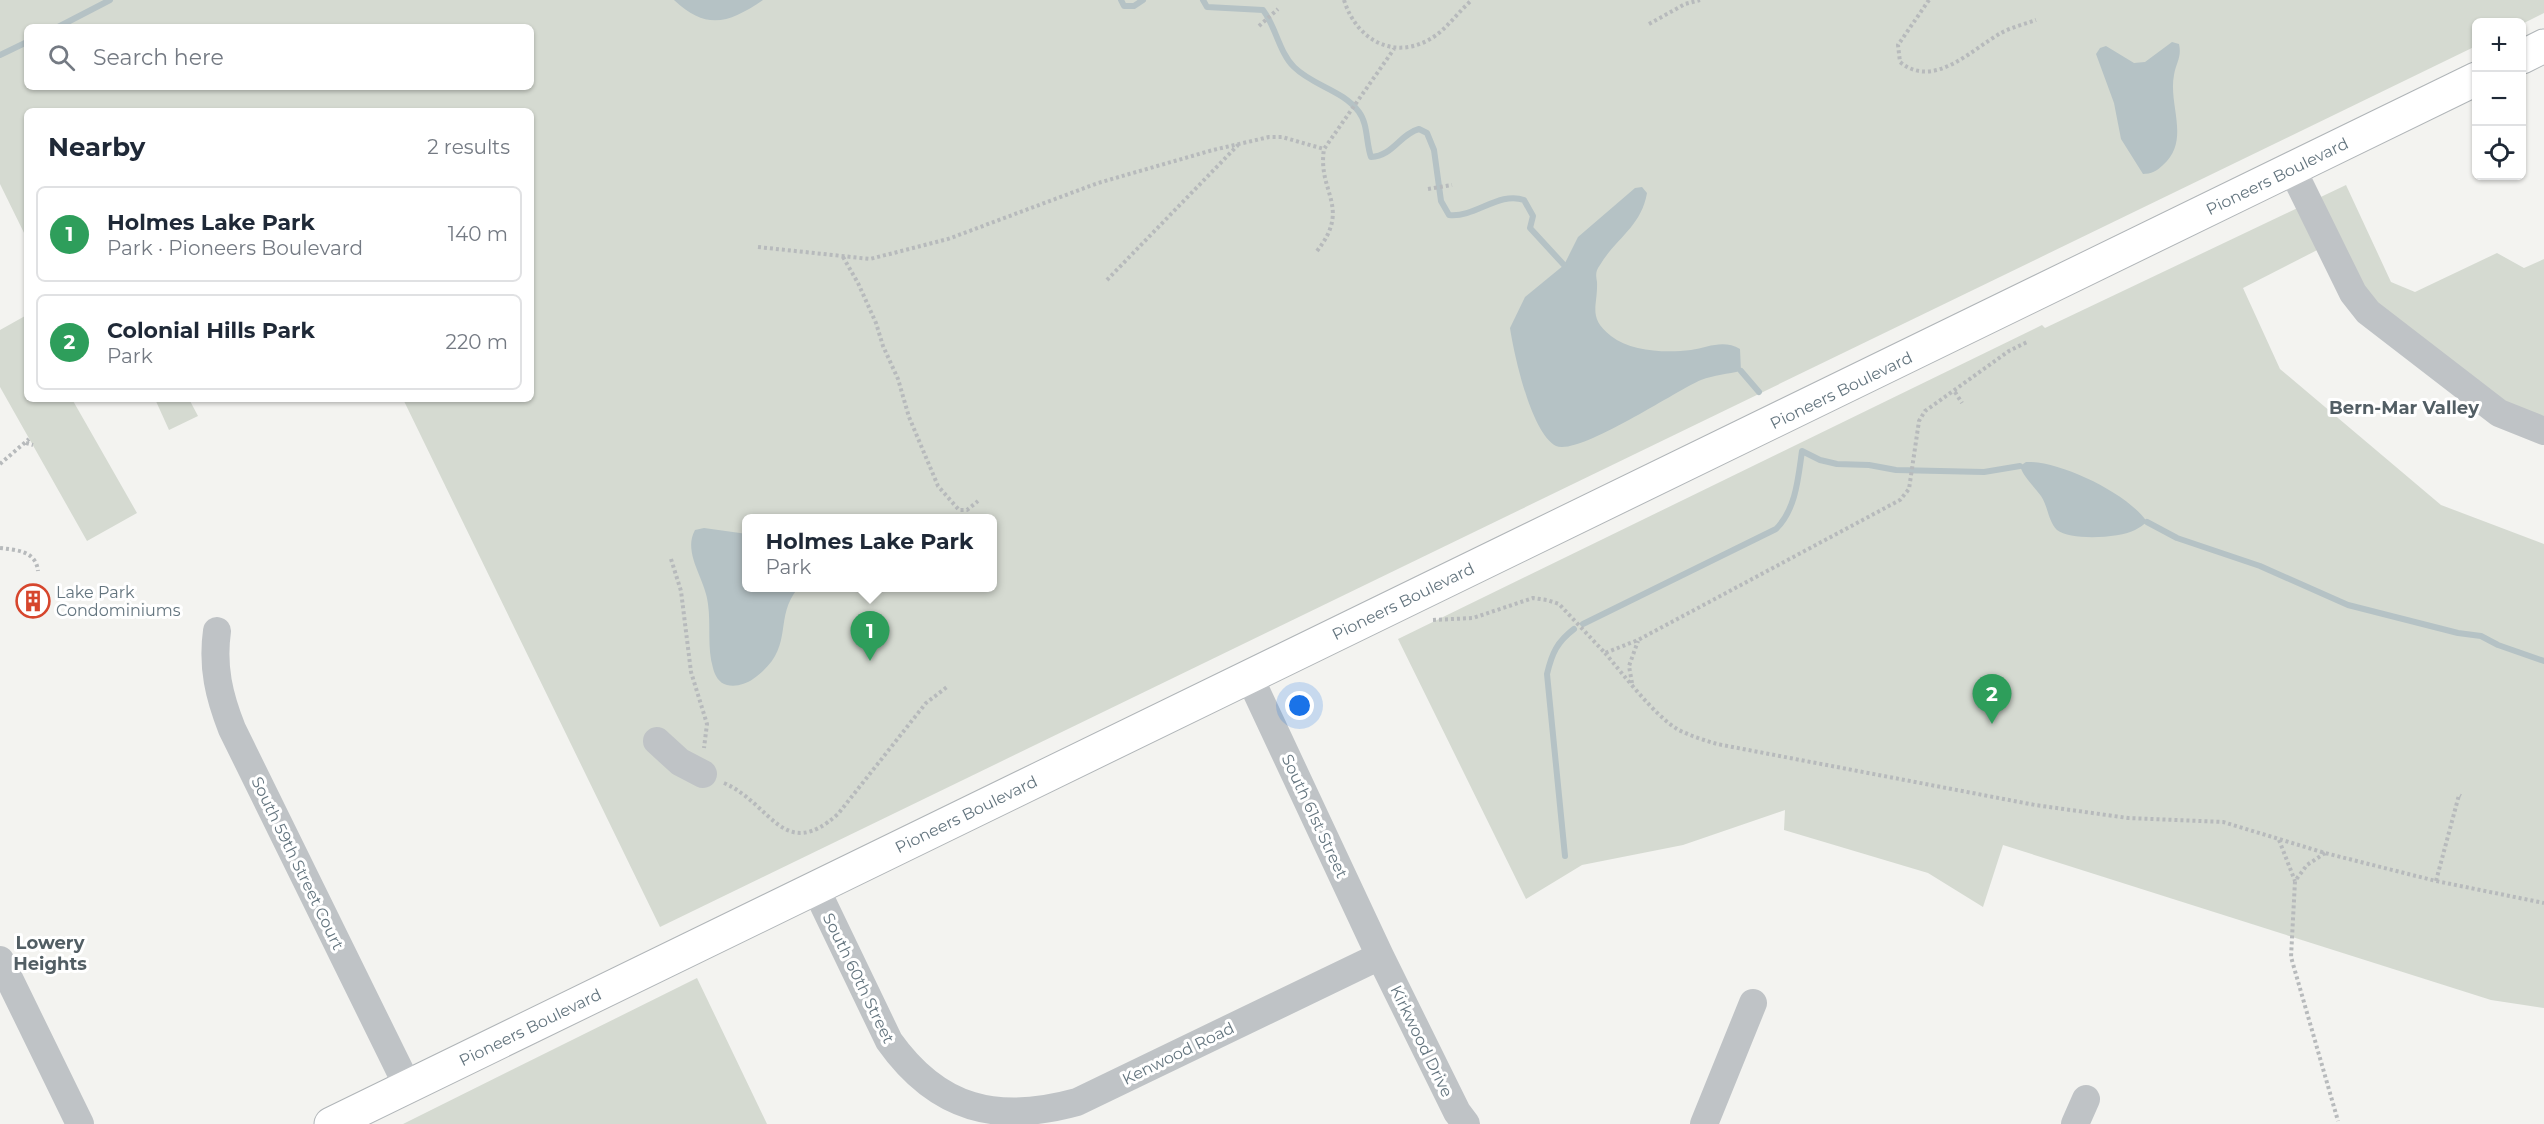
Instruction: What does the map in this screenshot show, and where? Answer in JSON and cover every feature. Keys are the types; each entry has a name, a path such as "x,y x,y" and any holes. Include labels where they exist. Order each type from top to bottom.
{"main road":[{"path":"2526,55 2544,46"},
{"name":"Pioneers Boulevard","path":"331,1124 2472,81"}],"street":[{"path":"2292,169 2353,293 2368,312 2499,413 2544,431"},
{"name":"South 59th Street Court","path":"218,631 215,669 218,689 232,729 408,1087"},
{"name":"South 61st Street","path":"1250,676 1380,956"},
{"path":"657,741 680,762 703,774"},
{"name":"South 60th Street","path":"815,887 889,1041 898,1055 926,1083 948,1097 965,1115"},
{"name":"Kenwood Road","path":"965,1115 1047,1111 1077,1102 1380,956"},
{"name":"Kirkwood Drive","path":"1380,956 1457,1112 1466,1124"},
{"path":"0,960 80,1124"},
{"path":"1704,1124 1753,1004"}],"path":[{"path":"1344,0 1354,21 1362,31 1378,45 1394,49 1408,47 1433,37 1472,0"},
{"path":"1649,24 1685,4 1700,0"},
{"path":"1929,0 1898,45 1900,62 1908,69 1921,72 1963,60 1977,48 2003,32 2036,20"},
{"path":"1259,26 1278,9"},
{"path":"1317,250 1328,238 1334,214 1323,169 1324,149 1394,49"},
{"path":"758,247 870,259 916,248 986,226 1098,183 1238,144 1269,137 1282,137 1324,149"},
{"path":"1107,280 1238,144"},
{"path":"1428,189 1452,185"},
{"path":"842,257 858,283 876,323 883,346 898,378 909,417 938,486 959,510 968,510 978,501"},
{"path":"1605,653 1638,640 1900,500 1909,489 1919,421 1925,411 1955,392 2009,351 2027,342"},
{"path":"1955,392 1962,404"},
{"path":"0,464 28,441 33,445"},
{"path":"0,548 32,556 38,571"},
{"path":"671,559 685,611 691,672 707,724 701,762 703,774 740,791 787,831 797,834 811,833 823,827 838,814 918,712 934,695 947,687"},
{"path":"1433,620 1473,618 1533,598 1559,604 1632,684 1676,728 1718,744 2035,805 2128,818 2223,822 2325,853 2436,881 2544,903"},
{"path":"1632,684 1629,666 1638,640"},
{"path":"2436,881 2459,795 2461,796"},
{"path":"2278,839 2295,881 2291,957 2338,1121"},
{"path":"2295,881 2307,865 2325,853"}],"shaded area":[{"path":"0,0 2544,0 2544,13 2526,22 2526,18 2472,18 2472,48 660,927 404,402 534,402 534,108 24,108 24,233 0,184"},
{"path":"674,0 763,0 729,18 708,20 686,10"},
{"path":"2172,42 2179,44 2180,49 2173,86 2177,122 2176,145 2161,167 2151,173 2143,174 2121,139 2114,103 2096,54 2100,48 2106,46 2134,63 2145,62"},
{"path":"2346,185 2391,282 2415,292 2497,253 2524,268 2544,259 2544,431 2381,324 2329,244 2243,288 2280,369 2441,505 2544,544 2544,1008 2491,1000 2003,845 1983,907 1928,873 1784,830 1785,810 1683,845 1582,865 1526,899 1398,639 2042,325 2045,328"},
{"path":"1642,187 1647,193 1639,215 1598,267 1595,311 1599,323 1619,341 1650,350 1681,351 1722,344 1734,346 1740,349 1741,371 1701,380 1605,432 1568,446 1556,446 1539,426 1532,410 1515,356 1510,328 1525,297 1564,265 1578,237 1635,188"},
{"path":"24,317 24,402 74,402 137,513 87,541 0,387 0,330"},
{"path":"156,402 191,402 198,416 169,430"},
{"path":"2026,462 2056,467 2092,481 2125,501 2147,522 2128,533 2096,537 2073,536 2057,530 2043,500 2020,466"},
{"path":"704,528 742,533 742,592 795,592 786,611 780,645 775,656 766,668 741,685 730,686 722,683 715,674 711,660 708,604 691,548 695,530"},
{"path":"697,978 767,1124 403,1124"}],"waterway":[{"path":"64,24 110,0"},
{"path":"1121,0 1124,6 1134,6 1143,0"},
{"path":"1203,0 1207,7 1263,10 1294,67 1310,79 1345,98 1359,112 1364,122 1371,157 1385,153 1412,132 1419,129 1427,133 1434,150 1441,201 1449,215 1468,213 1505,199 1524,200 1533,216 1530,228 1564,265"},
{"path":"0,55 24,43"},
{"path":"1741,371 1759,392"},
{"path":"1583,624 1776,529 1792,503 1802,451 1820,460 1837,464 1869,465 1896,470 1984,472 2020,466"},
{"path":"2147,522 2177,538 2260,566 2348,605 2458,633 2481,636 2498,645 2544,661"},
{"path":"1565,856 1547,674 1556,648 1574,629"}],"place":[{"name":"Lake Park Condominiums","path":"33,601"},
{"name":"Holmes Lake Park","path":"870,661"},
{"name":"Colonial Hills Park","path":"1992,724"}],"district":[{"name":"Bern-Mar Valley","path":"2404,408"},
{"name":"Lowery Heights","path":"50,953"}]}
